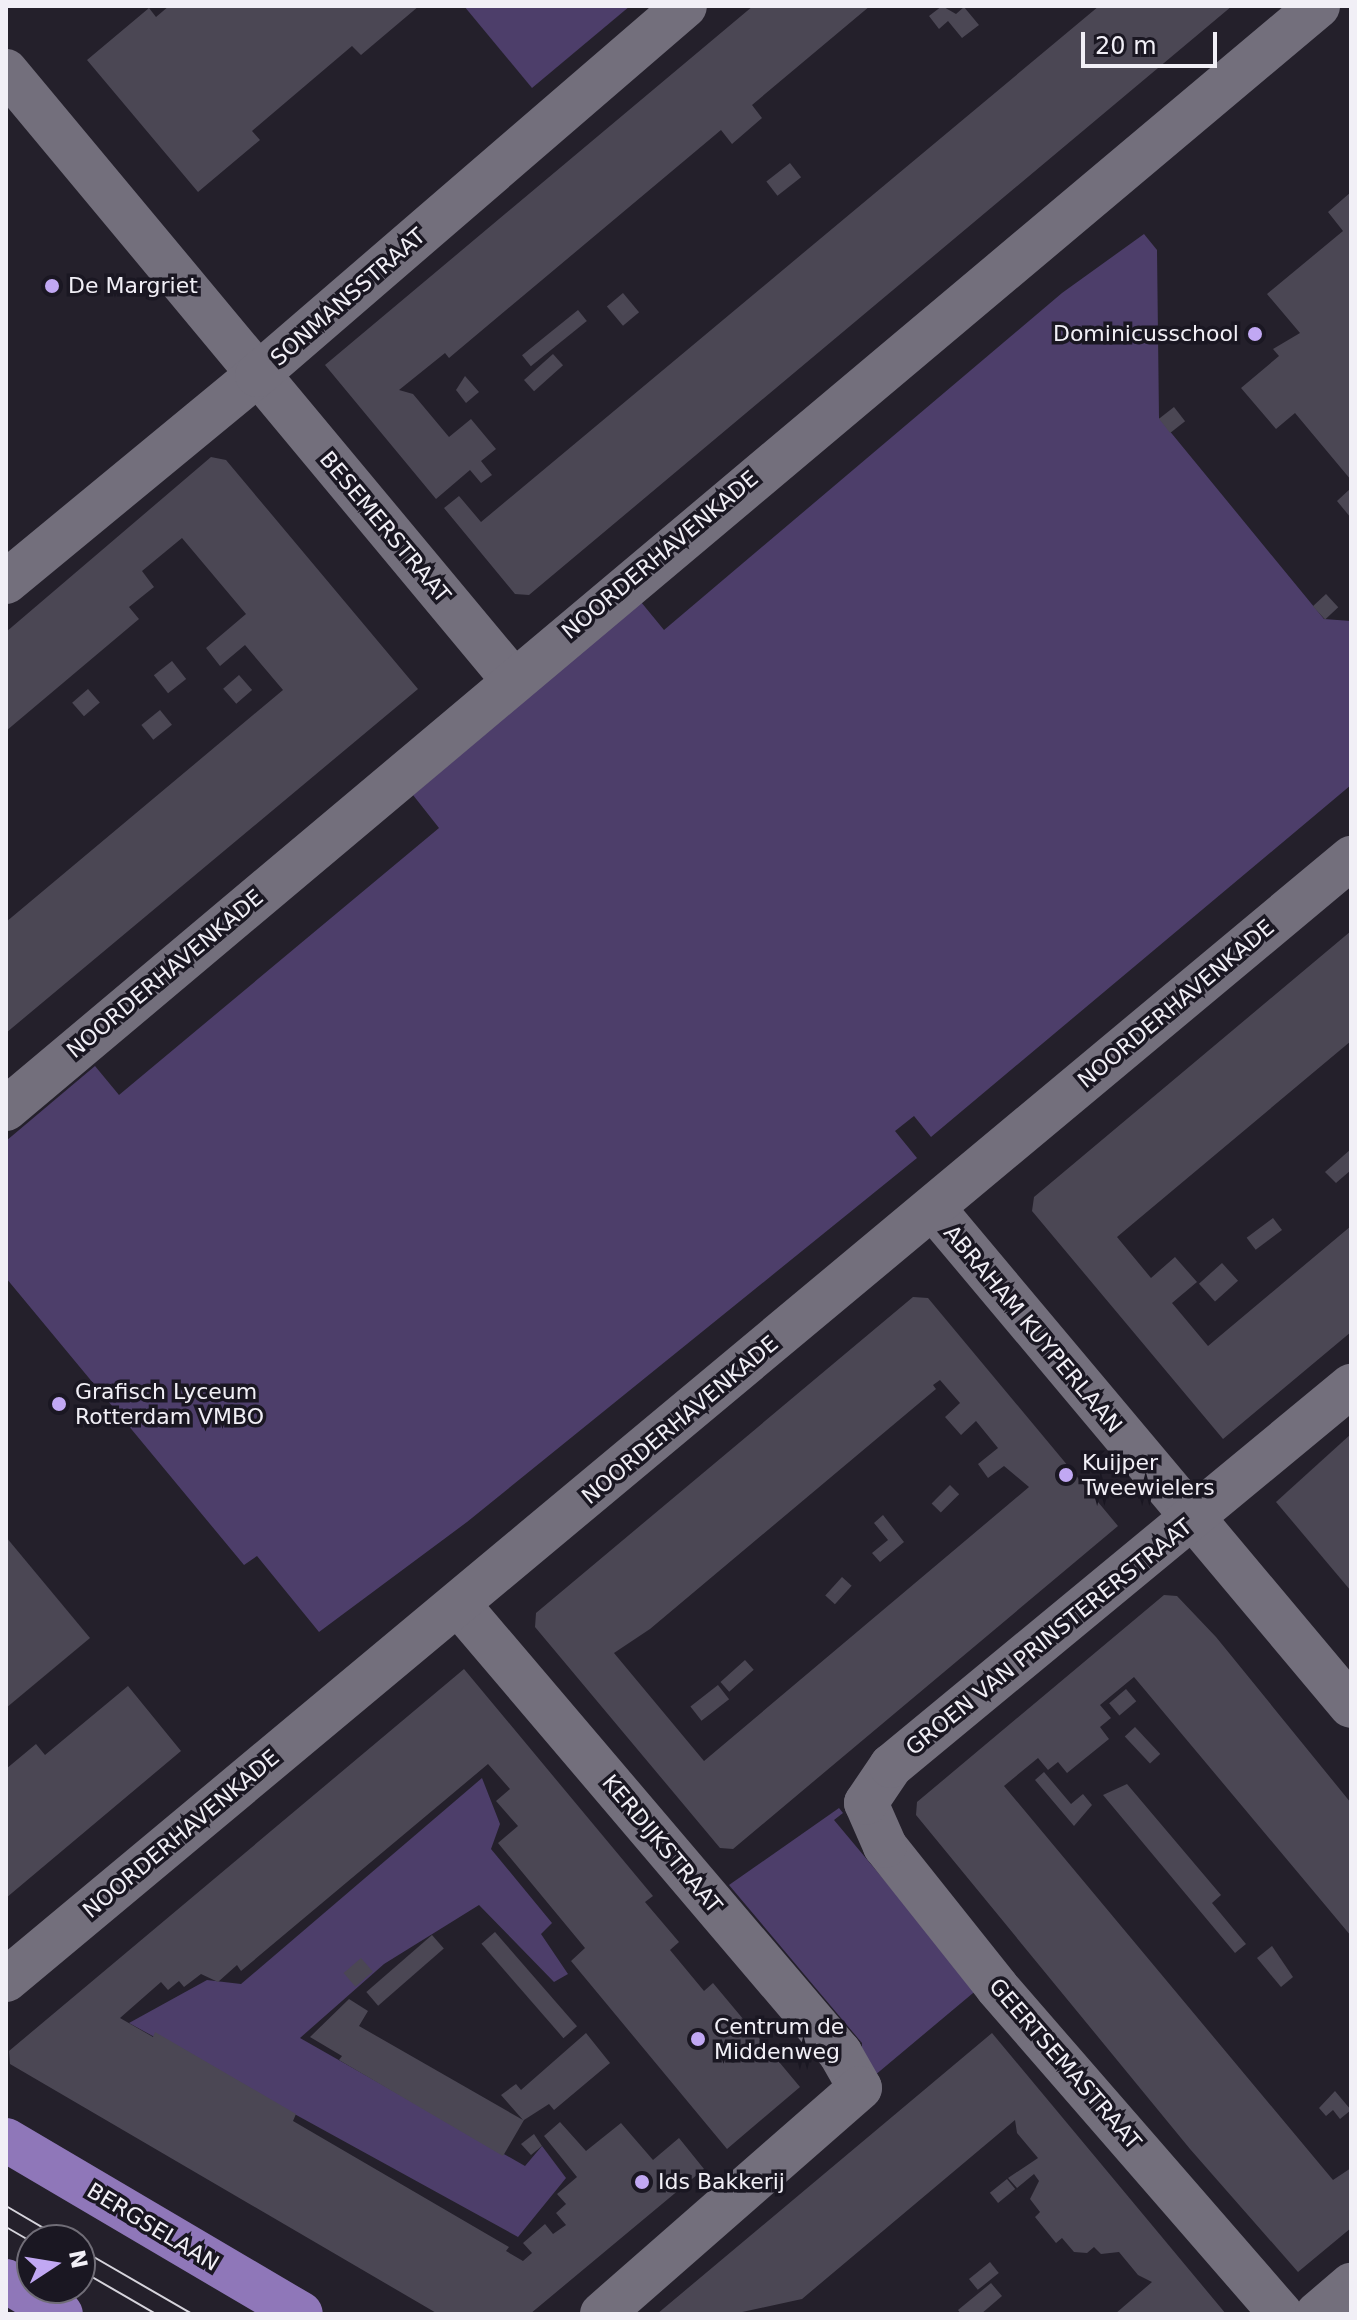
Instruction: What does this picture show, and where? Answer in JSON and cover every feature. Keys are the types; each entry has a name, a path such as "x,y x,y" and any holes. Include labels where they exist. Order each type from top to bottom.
{"main road":[{"name":"BERGSELAAN","path":"6,2140 301,2314"},
{"path":"6,2281 61,2314"}],"street":[{"name":"SONMANSSTRAAT","path":"6,582 257,375 685,6"},
{"name":"NOORDERHAVENKADE","path":"6,1109 1318,6"},
{"name":"BESEMERSTRAAT","path":"6,71 513,680"},
{"name":"NOORDERHAVENKADE","path":"6,1980 1351,858"},
{"name":"ABRAHAM KUYPERLAAN","path":"933,1208 1191,1521 1351,1706"},
{"name":"GROEN VAN PRINSTERERSTRAAT","path":"866,1803 891,1766 1351,1386"},
{"name":"KERDIJKSTRAAT","path":"458,1604 840,2053 860,2088 602,2314"},
{"name":"GEERTSEMASTRAAT","path":"866,1803 885,1846 997,1987 1281,2314"},
{"path":"1317,2314 1351,2285"}],"shaded area":[{"path":"464,6 630,6 532,88"},
{"path":"1144,234 1157,250 1159,418 1324,619 1351,621 1351,785 931,1137 914,1116 895,1131 917,1158 467,1522 319,1632 257,1556 244,1565 6,1278 6,1141 95,1066 119,1095 439,828 413,795 641,602 664,630 1062,293"},
{"path":"482,1778 500,1824 491,1849 552,1923 541,1934 568,1974 554,1982 479,1905 384,1964 300,2038 525,2166 542,2146 566,2178 518,2237 129,2023 207,1980 241,1984"},
{"path":"839,1808 843,1813 834,1820 967,1979 985,1983 874,2076 862,2060 862,2043 729,1885"}],"building":[{"path":"169,6 419,6 361,55 352,46 252,131 260,140 198,192 87,60 149,8 156,17"},
{"path":"753,6 870,6 752,105 762,118 732,144 721,130 449,358 445,353 399,390 413,394 449,437 471,419 496,449 481,461 492,475 481,483 470,470 436,499 325,365"},
{"path":"942,6 956,14 964,7 979,25 962,38 948,21 939,29 929,16"},
{"path":"1099,6 1232,6 529,595 515,594 444,508 459,496 481,522"},
{"path":"790,163 801,177 777,196 766,181"},
{"path":"1351,192 1351,480 1295,413 1276,429 1241,388 1279,356 1273,349 1300,333 1267,294 1343,231 1328,212"},
{"path":"623,293 639,312 623,326 607,306"},
{"path":"578,310 587,321 531,366 522,355"},
{"path":"553,354 563,365 534,391 524,380"},
{"path":"465,376 479,392 466,403 456,390"},
{"path":"1174,407 1185,421 1170,433 1159,419"},
{"path":"211,457 226,460 418,689 6,1033 6,922 283,690 245,645 220,666 206,648 246,614 182,538 142,571 154,587 129,607 139,619 6,731 6,632"},
{"path":"1351,488 1351,518 1337,501"},
{"path":"1326,594 1338,607 1325,619 1313,606"},
{"path":"172,661 186,679 168,693 154,675"},
{"path":"239,675 252,690 236,704 223,689"},
{"path":"88,689 100,703 84,716 72,703"},
{"path":"160,710 172,725 153,740 141,725"},
{"path":"1351,931 1351,1041 1117,1237 1151,1278 1175,1257 1197,1282 1172,1303 1208,1346 1351,1226 1351,1332 1223,1439 1032,1211 1034,1197"},
{"path":"1351,1149 1351,1170 1336,1183 1325,1172"},
{"path":"1273,1218 1282,1230 1256,1250 1247,1238"},
{"path":"1222,1263 1238,1281 1215,1302 1199,1284"},
{"path":"913,1297 928,1298 1118,1526 733,1849 720,1848 535,1627 536,1613","holes":["940,1380 960,1403 945,1417 961,1435 976,1421 998,1448 978,1464 988,1478 1004,1466 1029,1487 704,1761 614,1653 650,1629 936,1389 933,1385"]},
{"path":"1351,1434 1351,1591 1276,1502"},
{"path":"950,1485 959,1494 941,1513 932,1503"},
{"path":"883,1515 904,1542 880,1562 872,1553 888,1540 874,1523"},
{"path":"6,1537 90,1638 6,1708"},
{"path":"842,1577 852,1586 835,1604 825,1596"},
{"path":"1164,1595 1177,1596 1216,1637 1351,1803 1351,1936 1134,1677 1100,1705 1111,1718 1100,1727 1109,1739 1067,1773 1058,1762 1048,1770 1038,1758 1004,1786 1333,2180 1351,2168 1351,2228 1298,2272 1190,2149 916,1815 917,1802"},
{"path":"745,1660 754,1670 729,1692 720,1682"},
{"path":"464,1669 653,1896 645,1902 679,1942 670,1950 704,1991 713,1983 800,2087 727,2149 571,1961 585,1948 498,1843 518,1826 496,1801 510,1789 488,1764 241,1971 237,1965 218,1982 201,1974 184,1987 179,1981 168,1990 161,1982 120,2018 153,2037 155,2032 296,2114 293,2121 509,2247 506,2251 523,2261 532,2253 523,2243 545,2224 553,2234 566,2225 556,2213 566,2204 557,2194 577,2177 544,2136 560,2122 586,2151 621,2123 653,2160 679,2138 704,2169 530,2314 438,2314 10,2064 9,2051"},
{"path":"718,1685 729,1699 702,1721 690,1707"},
{"path":"128,1686 181,1751 6,1898 6,1769 36,1744 45,1755"},
{"path":"1126,1689 1136,1701 1119,1715 1109,1703"},
{"path":"1135,1727 1160,1754 1150,1764 1125,1737"},
{"path":"1044,1772 1071,1804 1083,1794 1092,1805 1074,1826 1035,1780"},
{"path":"1127,1784 1221,1895 1212,1903 1246,1944 1235,1953 1103,1795"},
{"path":"495,1932 577,2026 563,2038 481,1944"},
{"path":"432,1935 444,1949 378,2006 366,1992"},
{"path":"1272,1946 1293,1977 1281,1987 1257,1958"},
{"path":"361,1958 373,1972 355,1987 344,1973"},
{"path":"349,1999 368,2011 359,2026 523,2120 501,2095 516,2084 521,2090 586,2033 610,2063 554,2110 549,2104 524,2120 503,2156 339,2060 342,2056 310,2037"},
{"path":"992,2033 1226,2314 1115,2314 1152,2282 1138,2275 1119,2252 1101,2254 1094,2247 1087,2253 1074,2252 1062,2238 1056,2243 1035,2217 1040,2212 1030,2199 1039,2181 1034,2174 1017,2188 1008,2178 1038,2158 1017,2133 1015,2120 802,2299 733,2314 657,2314"},
{"path":"1335,2091 1351,2110 1340,2119 1333,2110 1326,2116 1319,2108"},
{"path":"534,2134 542,2146 531,2155 521,2144"},
{"path":"1007,2179 1015,2189 998,2203 990,2193"},
{"path":"990,2262 999,2273 978,2290 969,2279"},
{"path":"991,2283 1002,2296 981,2314 961,2314 958,2310"}],"tram line":[{"path":"6,2206 37,2224"},
{"path":"6,2227 16,2233"},
{"path":"96,2258 192,2314"},
{"path":"96,2279 156,2314"}],"place":[{"name":"De Margriet","path":"52,286"},
{"name":"Dominicusschool","path":"1255,334"},
{"name":"Grafisch Lyceum Rotterdam VMBO","path":"59,1404"},
{"name":"Kuijper Tweewielers","path":"1066,1475"},
{"name":"Centrum de Middenweg","path":"698,2039"},
{"name":"Ids Bakkerij","path":"642,2182"}]}
